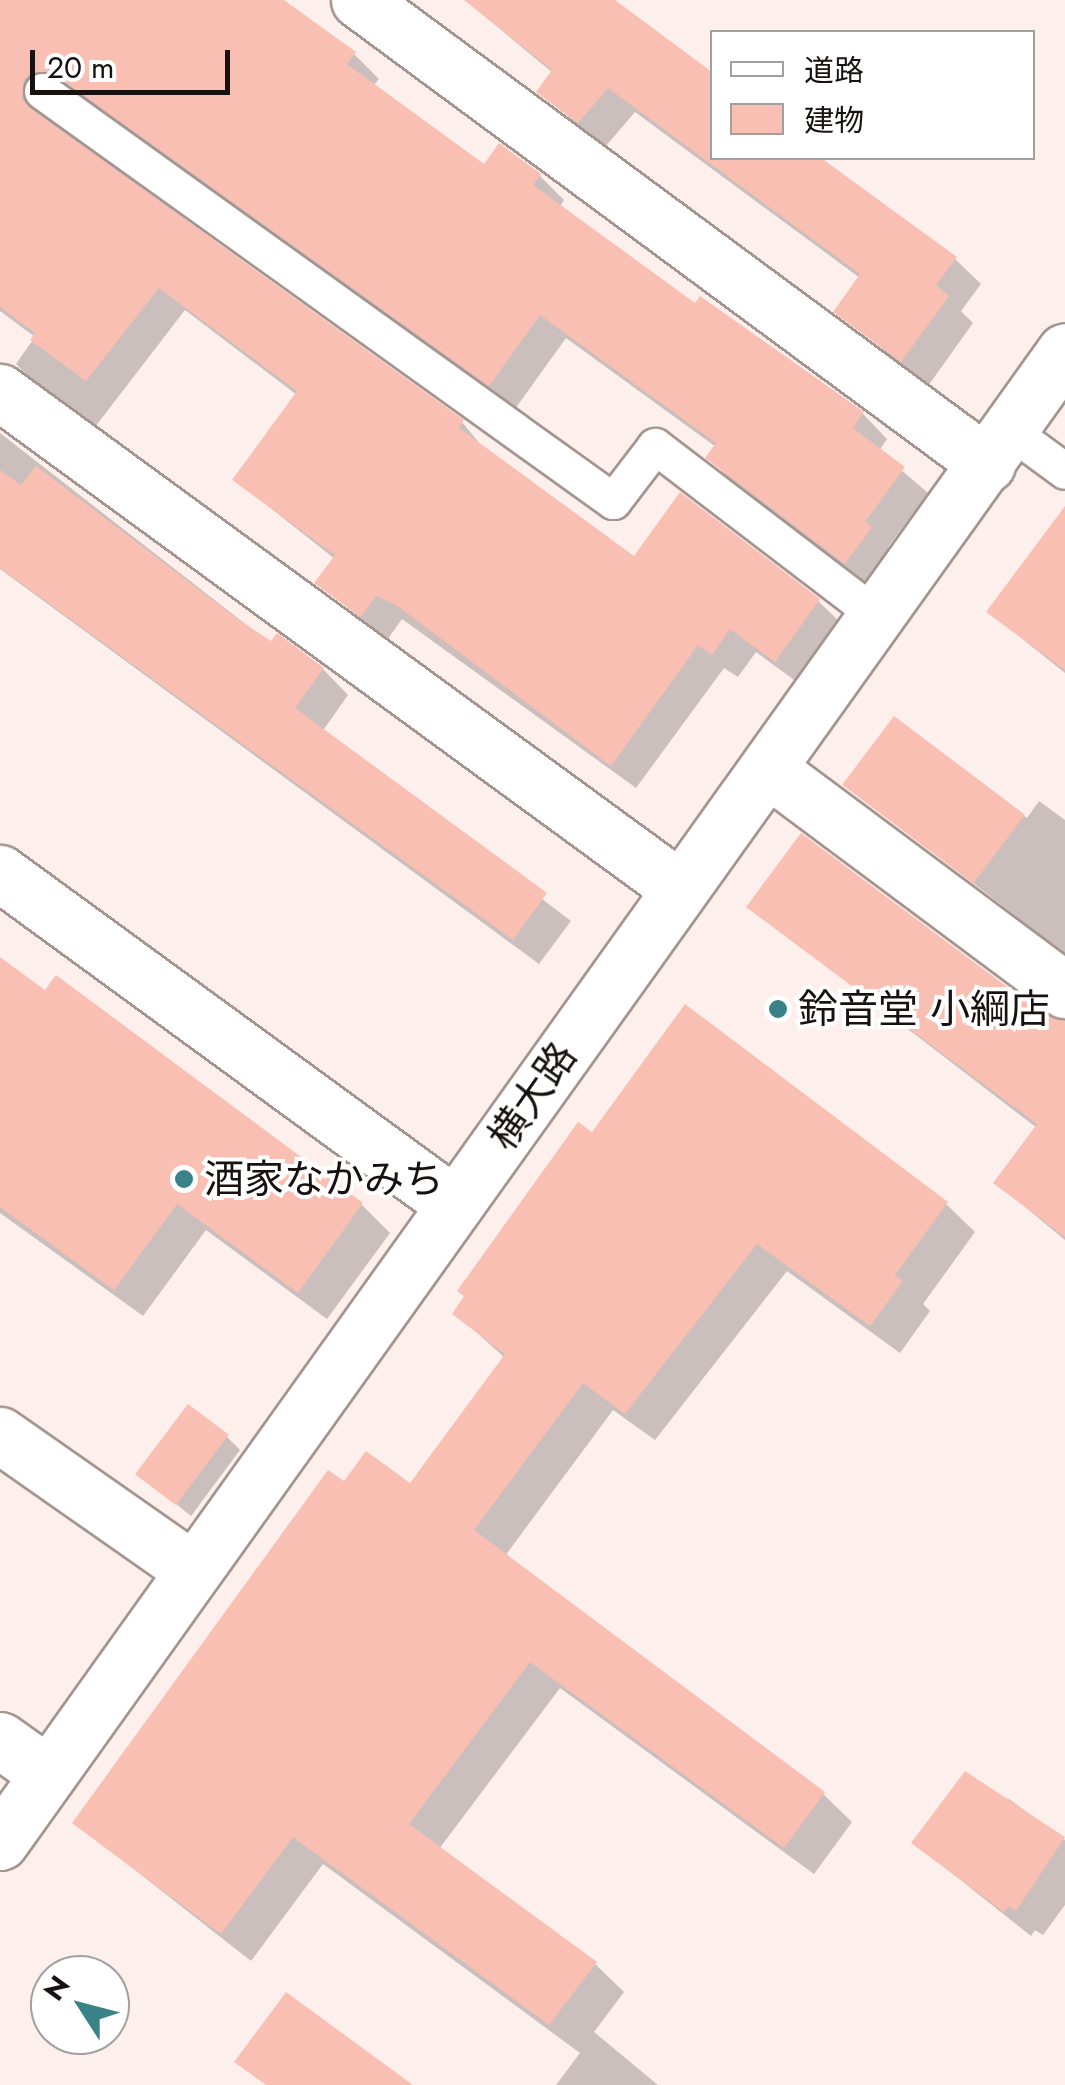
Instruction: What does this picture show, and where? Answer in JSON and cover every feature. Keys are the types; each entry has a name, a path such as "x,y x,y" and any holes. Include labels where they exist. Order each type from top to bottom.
{"street":[{"path":"358,0 998,447"},
{"name":"横大路","path":"0,1842 190,1568 455,1205 678,888 768,769 1065,352"},
{"path":"0,392 678,888"},
{"path":"768,769 1065,990"},
{"path":"0,873 455,1205"},
{"path":"0,1435 190,1568"},
{"path":"0,1740 48,1774"}],"lane":[{"path":"42,92 613,501 656,446 877,616"},
{"path":"998,447 1065,471"}],"building":[{"path":"0,0 284,0 356,52 347,64 484,164 499,143 541,174 533,185 695,303 700,296 864,412 853,428 905,467 865,522 872,527 845,564 705,458 716,443 540,315 489,386 54,74 34,71 24,79 22,99 30,108 464,420 459,428 634,556 680,492 820,599 775,662 730,629 712,655 698,645 611,766 396,605 376,596 361,617 314,583 335,555 232,480 297,391 159,288 86,381 30,340 35,333 0,307"},
{"path":"464,0 615,0 710,71 710,160 824,160 957,257 936,285 949,296 901,362 833,312 860,274 608,88 578,123 536,92 552,70"},
{"path":"36,466 242,622 271,641 277,633 324,668 295,708 547,893 513,940 0,568 0,470 21,485"},
{"path":"1065,506 1065,670 986,612"},
{"path":"894,716 1025,815 973,883 842,785"},
{"path":"801,833 1034,1007 1065,1021 1065,1237 993,1183 1037,1124 746,907"},
{"path":"0,957 45,990 56,975 363,1203 298,1293 177,1204 114,1290 0,1207"},
{"path":"685,1004 948,1202 895,1275 903,1281 870,1326 757,1244 625,1414 583,1383 474,1530 825,1792 784,1848 530,1662 409,1824 597,1962 549,2025 293,1837 221,1934 72,1823 328,1470 344,1481 366,1451 410,1483 505,1354 452,1314 464,1296 457,1291 578,1122 592,1132"},
{"path":"188,1404 229,1435 176,1505 135,1474"},
{"path":"965,1771 1065,1837 1016,1911 1009,1906 1004,1912 911,1843"},
{"path":"286,1992 413,2085 266,2085 234,2062"}],"place":[{"name":"鈴音堂 小綱店","path":"778,1009"},
{"name":"酒家なかみち","path":"184,1179"}]}
